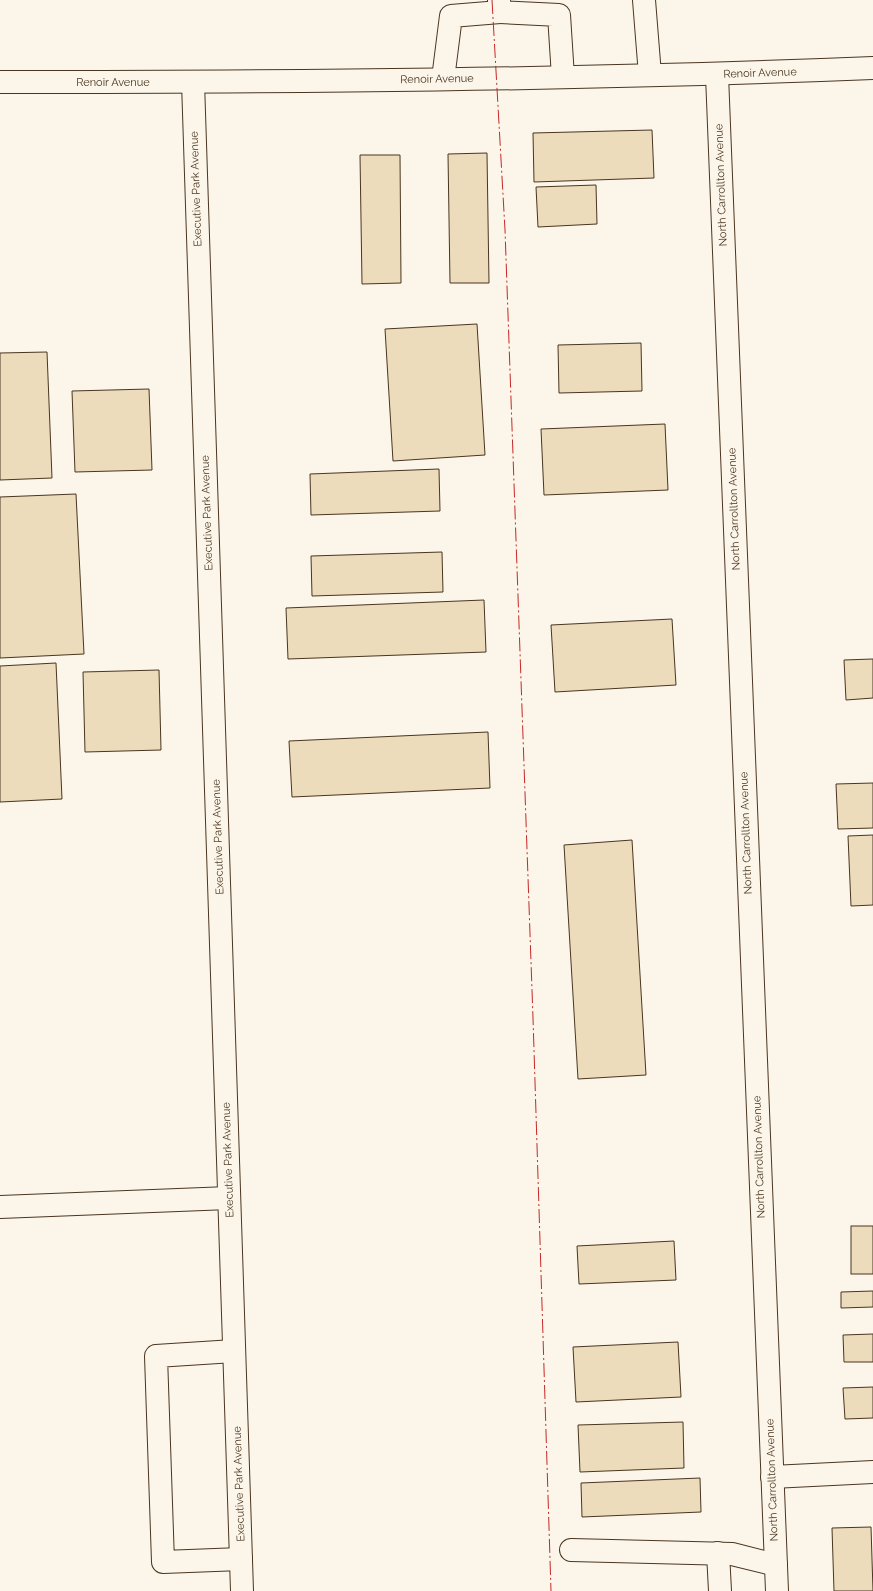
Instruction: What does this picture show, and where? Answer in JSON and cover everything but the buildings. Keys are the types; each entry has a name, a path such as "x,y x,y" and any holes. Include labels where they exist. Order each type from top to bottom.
{"street":[{"path":"644,0 650,76"},
{"path":"443,79 451,16 499,6 559,15 563,77"},
{"name":"Renoir Avenue","path":"0,82 193,82 650,76 873,68"},
{"name":"North Carrollton Avenue","path":"717,74 777,1591"},
{"name":"Executive Park Avenue","path":"193,82 242,1591"},
{"path":"0,1207 229,1198"},
{"path":"234,1351 156,1356 163,1562 241,1559"},
{"path":"772,1477 873,1472"},
{"path":"571,1550 732,1554 776,1565"},
{"path":"718,1553 720,1591"}],"power":[{"path":"492,0 505,230 533,1018 551,1591"}]}
